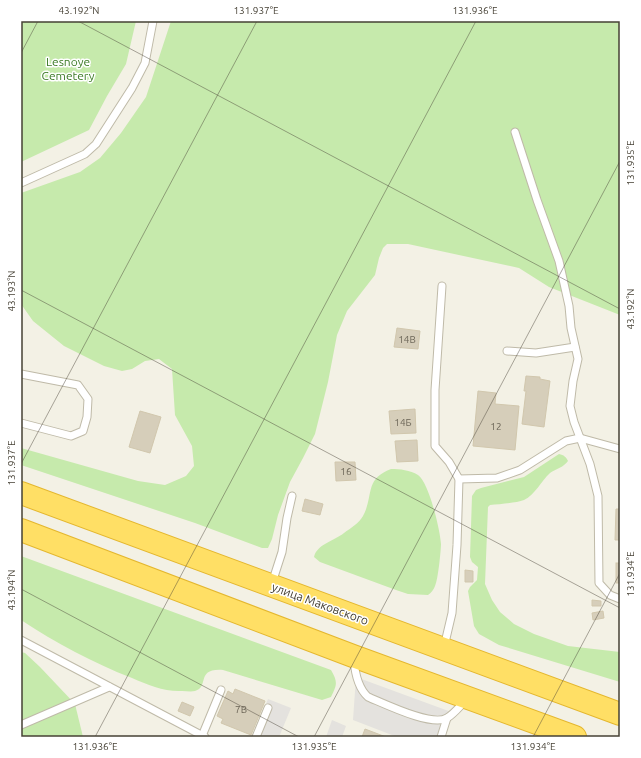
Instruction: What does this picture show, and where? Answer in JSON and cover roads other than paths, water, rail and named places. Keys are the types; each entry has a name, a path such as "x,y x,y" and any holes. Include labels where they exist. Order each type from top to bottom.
{"highway":[{"name":"улица Маковского","path":"21,493 620,714"},
{"path":"21,530 353,656 575,737"}],"lane":[{"path":"21,183 85,154 96,144 132,88 144,63 153,21"},
{"path":"515,132 559,261 569,306 571,328 578,359 573,381 570,406 574,422 590,464 598,496 599,583 610,595 620,599"},
{"path":"442,286 435,390 435,446 449,462 459,479 457,545 452,613 444,649"},
{"path":"507,351 536,353 575,347"},
{"path":"21,374 78,385 88,399 87,417 83,431 71,436 21,423"},
{"path":"459,479 496,478 520,470 566,440 580,438 620,449"},
{"path":"271,586 282,552 292,496"},
{"path":"21,640 204,736 221,690"},
{"path":"353,656 355,673 363,692 368,697 424,719 434,721 447,718"},
{"path":"21,725 109,687"},
{"path":"441,737 447,718 468,697"},
{"path":"256,737 268,708"}],"park label":[{"name":"Lesnoye Cemetery","path":"68,69"}]}
